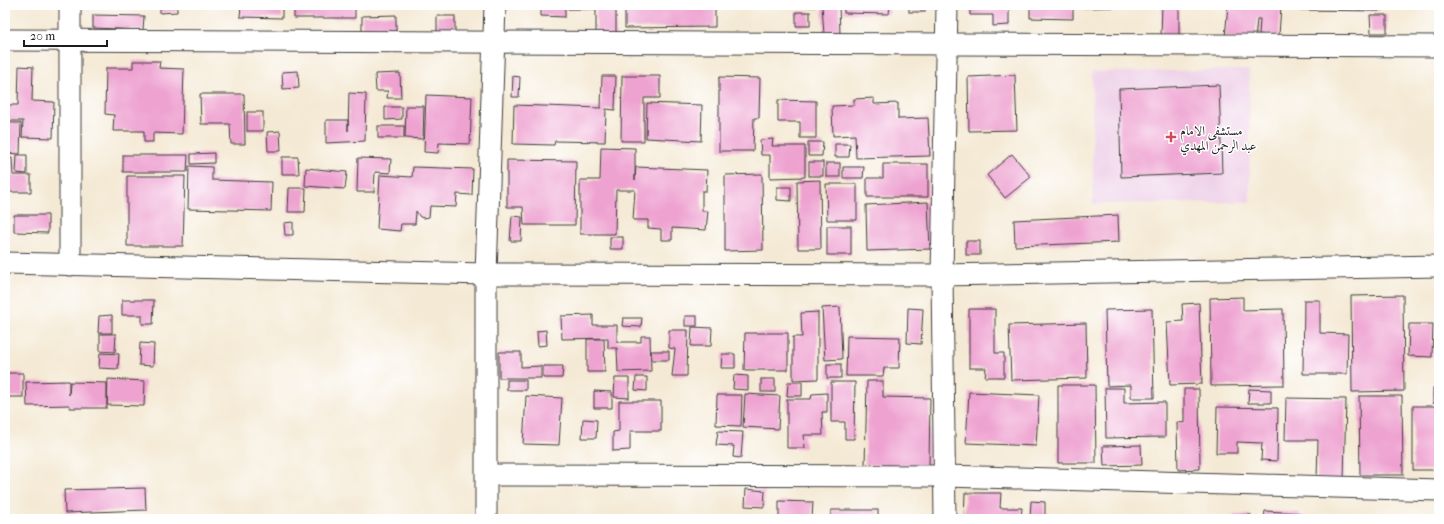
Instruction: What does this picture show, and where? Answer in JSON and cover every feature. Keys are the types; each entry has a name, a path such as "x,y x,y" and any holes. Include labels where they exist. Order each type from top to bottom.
{"street":[{"path":"70,5 70,265"},
{"path":"486,519 486,274 495,5"},
{"path":"945,519 946,476 942,275 947,44 946,5"},
{"path":"5,40 1439,46"},
{"path":"5,263 486,274 942,275 1439,266"},
{"path":"487,475 946,476 1439,490"}],"shaded area":[{"name":"مستشفى الامام عبد الرحمن المهدي","path":"1249,70 1250,202 1093,204 1092,72"}],"building":[{"path":"160,5 177,5 177,12 160,13"},
{"path":"241,5 282,5 282,18 240,17"},
{"path":"294,5 355,5 355,18 294,18"},
{"path":"541,5 565,5 565,17 541,16"},
{"path":"568,5 616,5 616,37 596,38 596,9 568,9"},
{"path":"625,5 715,5 715,27 625,28"},
{"path":"816,5 816,7 763,6"},
{"path":"822,5 839,5 840,34 824,35"},
{"path":"844,5 890,5 889,14 844,13"},
{"path":"909,5 925,5 925,12 909,12"},
{"path":"970,5 1009,5 1009,25 993,26 993,15 970,15"},
{"path":"1030,5 1073,5 1073,19 1030,18"},
{"path":"1083,5 1127,5 1127,7 1083,8"},
{"path":"1162,5 1179,5 1179,37 1161,37"},
{"path":"1228,5 1281,5 1279,36 1259,34 1260,19 1257,19 1255,40 1225,37"},
{"path":"1299,5 1379,5 1379,11 1299,10"},
{"path":"796,12 810,12 810,26 796,26"},
{"path":"93,15 144,16 143,30 93,28"},
{"path":"396,15 396,34 362,35 362,16"},
{"path":"1370,15 1387,15 1387,33 1371,33"},
{"path":"437,16 455,16 455,32 437,32"},
{"path":"133,61 160,61 159,68 184,69 182,134 153,133 153,142 144,142 144,131 113,131 114,115 105,114 106,68 133,68"},
{"path":"19,66 33,67 32,101 54,102 53,138 22,137 23,121 5,121 5,105 18,105"},
{"path":"298,71 299,88 283,89 282,72"},
{"path":"400,73 401,98 387,98 388,91 376,91 375,74"},
{"path":"1015,75 1017,130 969,131 968,77"},
{"path":"513,76 520,77 519,97 512,97"},
{"path":"602,76 616,76 615,110 606,109 605,142 555,141 554,145 513,144 514,105 601,108"},
{"path":"622,76 660,76 660,98 644,98 644,141 621,141"},
{"path":"719,77 760,78 759,118 754,118 753,151 719,151"},
{"path":"1219,85 1222,173 1121,177 1119,89"},
{"path":"349,93 366,94 365,141 326,143 326,120 348,120 348,131"},
{"path":"200,94 244,94 245,144 231,144 230,124 201,124"},
{"path":"426,95 472,97 470,144 439,143 438,153 424,152"},
{"path":"874,98 874,104 898,103 898,119 928,118 930,156 856,158 855,135 833,136 832,106 854,105 854,99"},
{"path":"778,100 816,101 816,138 800,138 800,122 778,122"},
{"path":"647,103 702,105 701,141 646,138"},
{"path":"406,106 424,106 423,139 405,138"},
{"path":"385,107 402,107 402,119 385,120"},
{"path":"247,112 263,112 263,131 247,131"},
{"path":"5,123 21,123 20,154 5,153"},
{"path":"378,126 404,126 404,138 378,138"},
{"path":"280,131 281,151 268,151 267,132"},
{"path":"773,139 772,146 805,146 805,177 770,178 770,155 761,155 760,140"},
{"path":"808,142 823,142 822,156 808,156"},
{"path":"835,144 850,144 849,157 835,157"},
{"path":"601,147 635,148 635,180 636,167 707,170 706,191 702,191 702,211 708,211 706,230 672,228 672,240 661,240 661,229 648,228 648,220 633,220 635,190 616,190 615,234 580,234 580,180 600,180"},
{"path":"214,153 214,163 191,164 191,154"},
{"path":"1012,154 1031,177 1005,198 987,175"},
{"path":"17,155 27,155 27,174 16,173"},
{"path":"123,155 188,155 187,172 123,172"},
{"path":"282,157 298,157 299,174 282,174"},
{"path":"5,158 12,158 13,175 31,175 31,192 5,192"},
{"path":"358,158 391,159 390,173 375,172 374,192 357,192"},
{"path":"507,160 576,161 575,225 524,225 523,207 507,207"},
{"path":"809,162 823,162 823,176 809,176"},
{"path":"826,163 840,163 840,177 826,177"},
{"path":"883,164 928,164 928,197 867,197 867,178 883,178"},
{"path":"189,166 212,167 212,180 272,182 271,211 188,209"},
{"path":"413,167 473,169 472,195 457,194 456,207 430,206 429,217 420,217 416,211 415,224 401,224 400,231 377,229 380,175 412,177"},
{"path":"843,167 864,167 863,178 843,178"},
{"path":"306,168 347,172 345,189 305,186"},
{"path":"762,174 763,250 725,251 725,175"},
{"path":"127,176 185,176 183,246 127,246"},
{"path":"820,180 821,249 798,249 797,181"},
{"path":"826,184 857,184 857,220 827,220"},
{"path":"777,187 791,187 791,201 777,200"},
{"path":"289,188 306,188 305,212 288,212"},
{"path":"928,202 930,249 867,251 866,205"},
{"path":"14,215 48,215 48,233 14,232"},
{"path":"1118,215 1119,242 1015,246 1014,220"},
{"path":"512,216 522,217 521,241 510,241"},
{"path":"293,222 293,235 285,235 284,223"},
{"path":"827,226 851,226 851,255 827,255"},
{"path":"610,237 623,237 623,249 610,249"},
{"path":"966,241 980,241 980,255 966,255"},
{"path":"1403,295 1404,391 1352,392 1351,296"},
{"path":"1243,297 1243,310 1283,309 1284,385 1211,386 1210,298"},
{"path":"122,300 154,300 153,324 142,324 142,315 122,315"},
{"path":"1304,300 1320,300 1320,333 1348,334 1347,374 1303,374"},
{"path":"1199,303 1202,384 1170,385 1167,322 1183,321 1182,304"},
{"path":"840,307 842,359 825,360 822,308"},
{"path":"908,308 923,309 921,344 907,343"},
{"path":"969,309 995,309 995,353 1004,353 1004,377 985,377 986,368 969,368"},
{"path":"1152,309 1154,398 1131,398 1131,385 1107,386 1105,310"},
{"path":"818,312 818,379 793,380 793,337 802,337 801,313"},
{"path":"112,315 112,333 98,333 99,316"},
{"path":"593,315 593,325 617,325 617,342 641,342 641,336 650,336 651,371 618,372 617,348 608,348 608,338 562,339 561,316"},
{"path":"685,316 697,316 697,326 685,326"},
{"path":"623,318 642,318 641,327 622,326"},
{"path":"1086,323 1087,378 1011,380 1009,325"},
{"path":"1409,324 1433,324 1432,357 1408,356"},
{"path":"692,327 712,328 711,346 691,346"},
{"path":"546,330 547,345 538,346 537,331"},
{"path":"669,330 688,330 687,376 672,376 675,349 669,348"},
{"path":"745,333 788,333 788,370 744,370"},
{"path":"100,334 116,334 115,352 100,351"},
{"path":"847,336 900,337 899,368 884,368 883,376 846,376"},
{"path":"587,339 604,339 605,372 587,372"},
{"path":"140,343 154,344 153,366 139,365"},
{"path":"651,351 669,351 669,360 652,360"},
{"path":"499,352 521,352 521,367 541,366 541,378 499,378"},
{"path":"100,353 119,354 118,369 99,368"},
{"path":"722,354 735,354 735,368 721,368"},
{"path":"827,364 841,364 841,378 827,378"},
{"path":"543,366 563,366 562,378 543,378"},
{"path":"5,373 23,373 23,397 5,397"},
{"path":"734,375 748,376 748,390 733,389"},
{"path":"636,377 647,377 647,391 635,390"},
{"path":"615,378 629,378 629,398 614,397"},
{"path":"108,379 145,381 144,406 107,405"},
{"path":"761,379 775,379 775,392 761,392"},
{"path":"507,380 526,380 526,390 507,390"},
{"path":"69,381 69,395 70,382 107,383 107,408 70,408 70,405 27,406 26,382"},
{"path":"867,381 883,381 883,397 930,398 929,466 865,465"},
{"path":"788,382 802,382 802,396 787,396"},
{"path":"831,382 855,382 854,439 845,439 845,422 831,422"},
{"path":"1058,385 1095,385 1096,463 1058,463"},
{"path":"1105,388 1124,388 1124,403 1165,402 1165,437 1106,438"},
{"path":"1433,388 1439,388 1439,403 1433,403"},
{"path":"1184,389 1199,389 1200,469 1178,470 1177,422 1184,423"},
{"path":"1249,389 1271,390 1271,403 1248,403"},
{"path":"594,391 612,392 612,408 594,408"},
{"path":"969,392 1039,395 1036,446 966,443"},
{"path":"827,393 827,412 822,412 823,435 804,435 805,448 787,448 787,399 811,399 812,394"},
{"path":"745,394 780,396 778,429 743,427"},
{"path":"717,395 742,395 741,426 716,425"},
{"path":"526,396 562,398 559,445 523,444"},
{"path":"1359,396 1402,396 1403,475 1360,475"},
{"path":"1286,398 1346,399 1344,480 1317,480 1318,440 1285,440"},
{"path":"619,401 661,401 661,431 630,431 630,450 613,451 613,432 619,431"},
{"path":"1413,406 1439,406 1439,470 1413,470"},
{"path":"1217,407 1278,408 1277,461 1261,460 1262,443 1237,442 1237,453 1216,453"},
{"path":"583,419 597,420 596,438 582,438"},
{"path":"718,431 743,432 741,458 733,457 734,446 716,445"},
{"path":"1141,445 1142,465 1104,466 1103,446"},
{"path":"145,488 146,510 65,513 64,490"},
{"path":"746,489 765,491 764,507 745,506"},
{"path":"965,493 1001,493 1000,508 1022,508 1021,519 964,519"},
{"path":"779,501 813,502 812,519 779,519"},
{"path":"1031,501 1045,502 1045,519 1030,519"},
{"path":"831,510 878,510 878,519 831,519"},
{"path":"1265,511 1300,513 1299,519 1264,519"},
{"path":"1234,515 1251,515 1251,519 1234,519"},
{"path":"1305,517 1321,518 1321,519 1304,519"}],"place":[{"name":"مستشفى الامام عبد الرحمن المهدي","path":"1171,137"}]}
